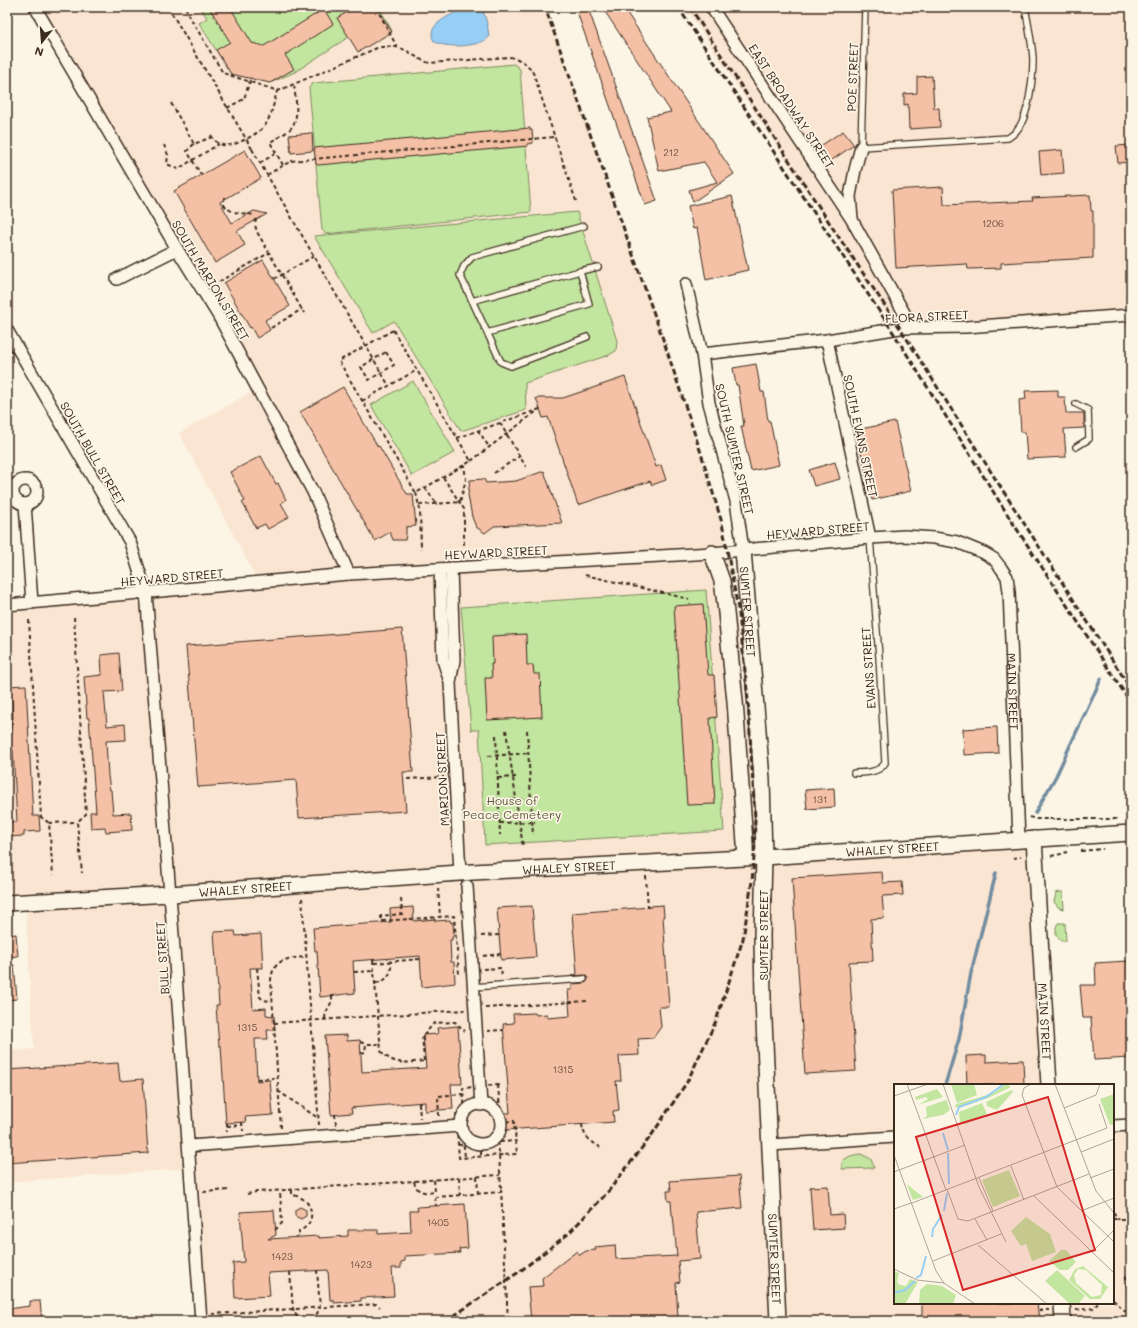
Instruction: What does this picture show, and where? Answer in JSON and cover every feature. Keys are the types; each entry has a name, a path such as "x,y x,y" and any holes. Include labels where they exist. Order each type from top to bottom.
{"street":[{"name":"SOUTH MARION STREET","path":"35,7 177,249 218,315 313,492 349,574"},
{"name":"EAST BROADWAY STREET","path":"711,7 852,220 912,327"},
{"name":"EAST BROADWAY STREET","path":"852,220 850,196 854,170 861,147"},
{"path":"116,280 177,249"},
{"name":"SOUTH SUMTER STREET","path":"686,284 702,354 709,403 736,501 743,550"},
{"name":"FLORA STREET","path":"702,354 827,340 912,327 966,327 1131,315"},
{"name":"SOUTH BULL STREET","path":"7,330 12,347 130,542 146,592"},
{"name":"SOUTH EVANS STREET","path":"827,340 870,538"},
{"path":"25,504 32,603"},
{"name":"HEYWARD STREET","path":"7,605 349,574 712,553 905,536 934,538 957,542 984,553"},
{"name":"SUMTER STREET","path":"743,550 762,779 764,856 762,936 763,1000 778,1321"},
{"name":"SUMTER STREET","path":"712,553 721,577 723,590 735,701 746,858"},
{"name":"MAIN STREET","path":"984,553 994,559 1007,577 1009,591 1019,840"},
{"name":"MARION STREET","path":"445,568 454,660 450,683 463,880 470,937 471,957 467,972 473,987 481,1105"},
{"name":"BULL STREET","path":"146,592 189,1146 200,1318"},
{"name":"WHALEY STREET","path":"7,903 463,880 605,864 746,858 1131,833"},
{"name":"MAIN STREET","path":"1034,839 1049,1084"},
{"path":"481,1105 493,1108 498,1113 501,1122 498,1139 483,1144 472,1142 466,1138 460,1128 465,1113 470,1108 481,1105"},
{"path":"1114,1126 1131,1125"},
{"path":"189,1146 440,1127 460,1128"},
{"path":"770,1145 894,1137"},
{"path":"1055,1306 1063,1321"}],"lane":[{"name":"POE STREET","path":"861,147 865,7"},
{"path":"861,147 1008,138 1017,130 1024,119 1028,104 1033,58 1025,7"},
{"path":"584,226 472,257 464,266 460,275 501,362 511,366 587,337"},
{"path":"472,301 598,267"},
{"path":"487,333 589,304 580,271"},
{"path":"1076,404 1088,410 1089,439 1076,447"},
{"name":"EVANS STREET","path":"854,773 869,772 881,768 885,763 870,538"},
{"path":"473,987 584,979"}],"path":[{"path":"168,7 389,386"},
{"path":"186,7 187,12 223,73 278,91 377,48 390,46 398,47 411,53 420,60 430,63 508,57 519,59 531,69 576,201"},
{"path":"376,7 398,47"},
{"path":"227,108 244,100 251,77"},
{"path":"283,165 270,142 288,131 293,125 296,110 294,84"},
{"path":"201,175 187,151 194,144 212,136 224,146 234,145 262,130 269,120 278,91"},
{"path":"171,102 194,144"},
{"path":"266,175 290,161 554,137"},
{"path":"164,145 168,155 167,164 178,169 220,144"},
{"path":"259,163 276,153"},
{"path":"224,197 224,205 228,210 236,213 253,215"},
{"path":"256,219 255,225 257,232 304,313"},
{"path":"203,290 269,253"},
{"path":"274,279 314,256"},
{"path":"271,328 302,309"},
{"path":"421,549 419,505 416,493 339,361 393,330 470,461"},
{"path":"386,352 394,365 369,380 361,366 374,359 386,352"},
{"path":"362,401 417,370"},
{"path":"416,493 470,461 540,410 457,438"},
{"path":"500,423 526,467"},
{"path":"478,430 489,447"},
{"path":"494,473 520,456"},
{"path":"460,502 466,479 464,465"},
{"path":"442,477 464,509 464,546"},
{"path":"424,488 437,504"},
{"path":"419,505 460,502"},
{"path":"585,575 689,599"},
{"path":"29,620 41,817 49,823 77,822 86,814 74,617"},
{"path":"506,730 523,847"},
{"path":"527,730 531,799 534,822 533,835"},
{"path":"496,735 500,835"},
{"path":"488,756 529,753"},
{"path":"407,779 444,777"},
{"path":"498,778 514,777"},
{"path":"490,800 531,799"},
{"path":"1018,816 1036,819 1122,820"},
{"path":"77,822 82,873"},
{"path":"499,823 534,822"},
{"path":"49,823 53,875"},
{"path":"1051,856 1062,854"},
{"path":"1013,858 1021,857"},
{"path":"646,875 648,908"},
{"path":"438,888 440,917"},
{"path":"302,896 319,1136"},
{"path":"401,899 402,914 381,916 382,921 454,916 459,974 501,968 503,985"},
{"path":"470,937 499,935"},
{"path":"471,957 501,954"},
{"path":"282,1139 271,974 275,966 282,961 306,957"},
{"path":"420,959 373,961 381,1051 388,1058 393,1061 403,1063 425,1061 422,1034 425,1034 434,1023 455,1022 468,1033 504,1030"},
{"path":"375,983 388,977 392,970 391,961"},
{"path":"257,968 260,997 262,1000 266,1001 272,1000"},
{"path":"354,972 374,971"},
{"path":"325,1019 326,1011 331,1003 332,996"},
{"path":"274,1023 588,1001"},
{"path":"360,1042 366,1044 380,1044"},
{"path":"361,1053 364,1052 366,1044"},
{"path":"257,1079 277,1078"},
{"path":"460,1128 458,1145 459,1158 516,1154 514,1121 501,1122 498,1086 463,1088 465,1113 456,1114 460,1128 464,1145 464,1157"},
{"path":"278,1091 318,1118"},
{"path":"440,1127 438,1096 464,1094"},
{"path":"419,1103 421,1129"},
{"path":"582,1124 583,1132 586,1137 600,1147"},
{"path":"227,1126 242,1125"},
{"path":"458,1145 483,1144 498,1139 516,1141"},
{"path":"498,1139 508,1321"},
{"path":"481,1156 483,1144"},
{"path":"247,1194 280,1190 500,1175"},
{"path":"477,1176 478,1194"},
{"path":"459,1178 460,1195"},
{"path":"434,1180 436,1206"},
{"path":"414,1181 416,1188 422,1192 435,1192"},
{"path":"192,1192 229,1190"},
{"path":"275,1230 282,1223 280,1190"},
{"path":"292,1190 292,1195 298,1195 306,1200 311,1211 310,1221 307,1226 299,1231 299,1237"},
{"path":"435,1196 501,1192"},
{"path":"1114,1213 1119,1218"},
{"path":"1114,1219 1126,1219"},
{"path":"313,1321 320,1308 317,1270"},
{"path":"290,1272 292,1309 299,1321"},
{"path":"1130,1321 1128,1313 1126,1275 1131,1275"},
{"path":"1114,1301 1128,1313"},
{"path":"200,1318 292,1309 376,1304 380,1307"},
{"path":"1076,1310 1094,1308 1097,1304"},
{"path":"1039,1310 1055,1306"}],"shaded area":[{"path":"41,7 546,7 571,76 613,206 661,328 722,528 737,623 754,799 758,858 1036,844 1050,1084 894,1084 894,1304 1114,1304 1114,1125 1131,1124 1131,1321 205,1321 193,1168 7,1182 7,1051 34,1049 25,899 7,899 7,600 260,585 179,433 258,388"},
{"path":"685,7 940,7 941,11 1025,10 1028,7 1131,7 1131,316 896,328"}],"green space":[{"path":"200,7 379,7 392,31 359,51 350,36 295,72 270,83 251,77 231,74 199,23 207,18"},
{"path":"514,64 520,69 531,212 326,234 322,230 309,88 313,83"},
{"path":"577,212 617,341 616,351 609,355 525,383 526,410 461,431 394,321 373,333 314,236"},
{"path":"413,381 455,452 412,476 371,405"},
{"name":"House of Peace Cemetery","path":"706,590 724,831 485,845 479,730 471,730 461,607"},
{"path":"1063,892 1064,909 1059,908 1054,902 1056,893"},
{"path":"1058,923 1065,923 1066,941 1061,941 1056,936 1056,927"},
{"path":"861,1154 871,1159 874,1168 842,1169 842,1162 846,1158"},
{"path":"722,1315 735,1318 746,1318 748,1321 715,1321"}],"water":[{"path":"466,7 481,7 489,37 478,43 462,46 439,44 434,41 432,35 433,30 437,25 448,16"}],"building":[{"path":"209,7 230,7 252,43 264,46 324,9 333,24 285,55 294,69 270,83 231,74 216,50 230,42"},
{"path":"356,7 376,7 392,32 358,52 337,18"},
{"path":"602,7 623,7 734,174 693,202 689,190 717,182 704,162 659,171 647,117 671,112"},
{"path":"588,8 657,201 645,205 577,12"},
{"path":"932,76 934,108 939,108 940,127 909,129 908,104 904,105 904,94 917,93 917,77"},
{"path":"530,128 530,130 532,130 533,143 527,144 528,146 316,164 314,148"},
{"path":"843,131 854,145 829,162 819,147"},
{"path":"312,133 313,151 291,153 289,135"},
{"path":"1131,145 1131,162 1118,163 1116,146"},
{"path":"245,150 261,178 220,202 232,223 254,211 267,214 237,231 245,245 215,263 174,191"},
{"path":"1062,150 1064,173 1041,175 1039,152"},
{"path":"943,187 944,205 1033,201 1032,198 1090,195 1091,211 1093,211 1093,258 1001,263 1001,268 968,269 967,264 896,268 892,190"},
{"path":"732,196 748,270 706,280 697,228 693,229 688,206"},
{"path":"263,260 290,306 265,320 270,330 257,338 224,283"},
{"path":"756,364 761,392 764,392 768,421 770,421 779,465 751,471 741,426 744,426 738,385 736,385 733,368"},
{"path":"625,377 656,467 661,465 666,480 652,485 650,481 578,505 548,417 543,418 536,398 563,398"},
{"path":"343,387 407,494 413,494 416,526 406,527 405,540 393,540 390,532 375,541 300,412"},
{"path":"1058,390 1058,397 1065,397 1066,413 1084,413 1084,428 1064,429 1066,457 1027,459 1025,432 1021,432 1019,400 1026,399 1025,391"},
{"path":"895,422 911,491 872,500 856,430"},
{"path":"261,456 276,484 278,483 286,500 281,503 289,517 268,529 265,524 256,528 242,502 245,501 230,472"},
{"path":"835,462 840,479 814,486 809,470"},
{"path":"544,471 562,523 494,526 485,533 476,527 472,517 468,495 470,480 484,479 486,483 516,481"},
{"path":"703,604 708,675 714,675 717,717 710,718 715,804 687,805 674,606"},
{"path":"402,629 413,772 403,772 406,811 299,818 296,780 198,787 186,646"},
{"path":"526,634 527,665 533,665 534,674 540,674 542,717 487,720 485,678 492,678 492,636"},
{"path":"119,653 122,691 104,692 107,726 125,724 126,740 106,741 108,776 113,814 131,813 132,830 106,832 105,827 91,828 90,812 96,812 89,718 87,718 84,677 102,675 101,655"},
{"path":"26,685 33,816 39,816 40,831 24,832 24,836 7,837 7,822 17,822 13,750 7,750 7,734 12,734 11,719 13,719 12,700 7,700 7,686"},
{"path":"997,727 998,753 964,755 963,729"},
{"path":"834,788 835,807 807,809 805,790"},
{"path":"882,872 883,883 902,882 903,895 882,896 884,918 871,919 873,961 849,962 856,1071 805,1074 792,878"},
{"path":"663,905 669,1007 659,1007 661,1027 653,1038 638,1039 639,1055 619,1056 621,1081 616,1081 619,1110 613,1111 614,1122 506,1130 504,1113 510,1113 503,1024 514,1023 513,1014 547,1014 547,1018 570,1016 568,990 572,990 572,984 585,983 588,980 588,977 585,975 571,976 577,974 572,913"},
{"path":"532,906 536,957 501,960 497,908"},
{"path":"413,907 414,921 435,919 435,921 450,920 451,923 453,922 454,936 452,937 452,940 450,940 451,962 454,962 455,983 422,987 420,956 353,961 355,993 320,997 317,951 315,951 313,928 391,922 390,909"},
{"path":"235,931 236,936 261,934 263,968 250,968 253,1009 266,1008 266,1015 274,1016 275,1030 267,1030 268,1039 255,1039 257,1081 270,1080 273,1115 245,1117 246,1122 226,1123 221,1046 219,1046 216,1005 219,1005 214,932"},
{"path":"16,934 18,956 7,957 7,935"},
{"path":"1128,961 1129,981 1131,981 1131,1058 1094,1060 1091,1018 1083,1018 1080,985 1096,985 1095,963"},
{"path":"7,965 14,965 17,999 7,1000"},
{"path":"458,1026 462,1084 451,1084 453,1109 425,1111 425,1102 351,1108 352,1113 331,1115 325,1036 347,1035 347,1041 360,1040 362,1072 426,1068 423,1035 438,1034 437,1028"},
{"path":"986,1055 986,1062 1023,1060 1024,1084 967,1084 966,1056"},
{"path":"118,1063 120,1081 143,1079 148,1153 7,1163 7,1070"},
{"path":"739,1176 742,1208 696,1212 700,1259 678,1261 680,1282 676,1283 678,1317 623,1321 531,1321 528,1287 543,1286 542,1278 577,1251 580,1255 586,1251 596,1250 595,1247 615,1245 616,1259 677,1256 671,1201 668,1201 667,1191 671,1191 670,1181"},
{"path":"828,1186 830,1215 843,1214 844,1228 813,1230 810,1187"},
{"path":"465,1204 468,1248 459,1249 460,1253 405,1256 405,1261 401,1262 401,1268 392,1268 394,1296 361,1298 361,1301 334,1303 334,1300 330,1300 328,1270 268,1273 270,1296 235,1298 233,1263 244,1262 240,1212 274,1210 276,1235 268,1239 319,1236 319,1238 348,1236 348,1230 378,1230 378,1234 411,1232 410,1211 418,1211 417,1207"},
{"path":"300,1207 306,1210 306,1216 301,1219 295,1216 295,1210"},
{"path":"30,1301 40,1301 42,1321 7,1321 7,1309 30,1306"},
{"path":"922,1304 1037,1304 1039,1321 922,1321"}],"waterway":[{"path":"1127,649 1131,647"},
{"path":"1035,813 1056,776 1101,679"},
{"path":"945,1084 959,1039 971,973 996,873"}],"railway":[{"path":"446,1321 519,1272 568,1234 607,1193 651,1136 687,1082 716,1021 743,939 752,881 754,857 755,818 748,700 739,614 722,523 701,453 664,342 545,7"},
{"path":"678,7 891,329 1011,520 1131,703"},
{"path":"690,7 836,233 900,328 1131,689"}]}
